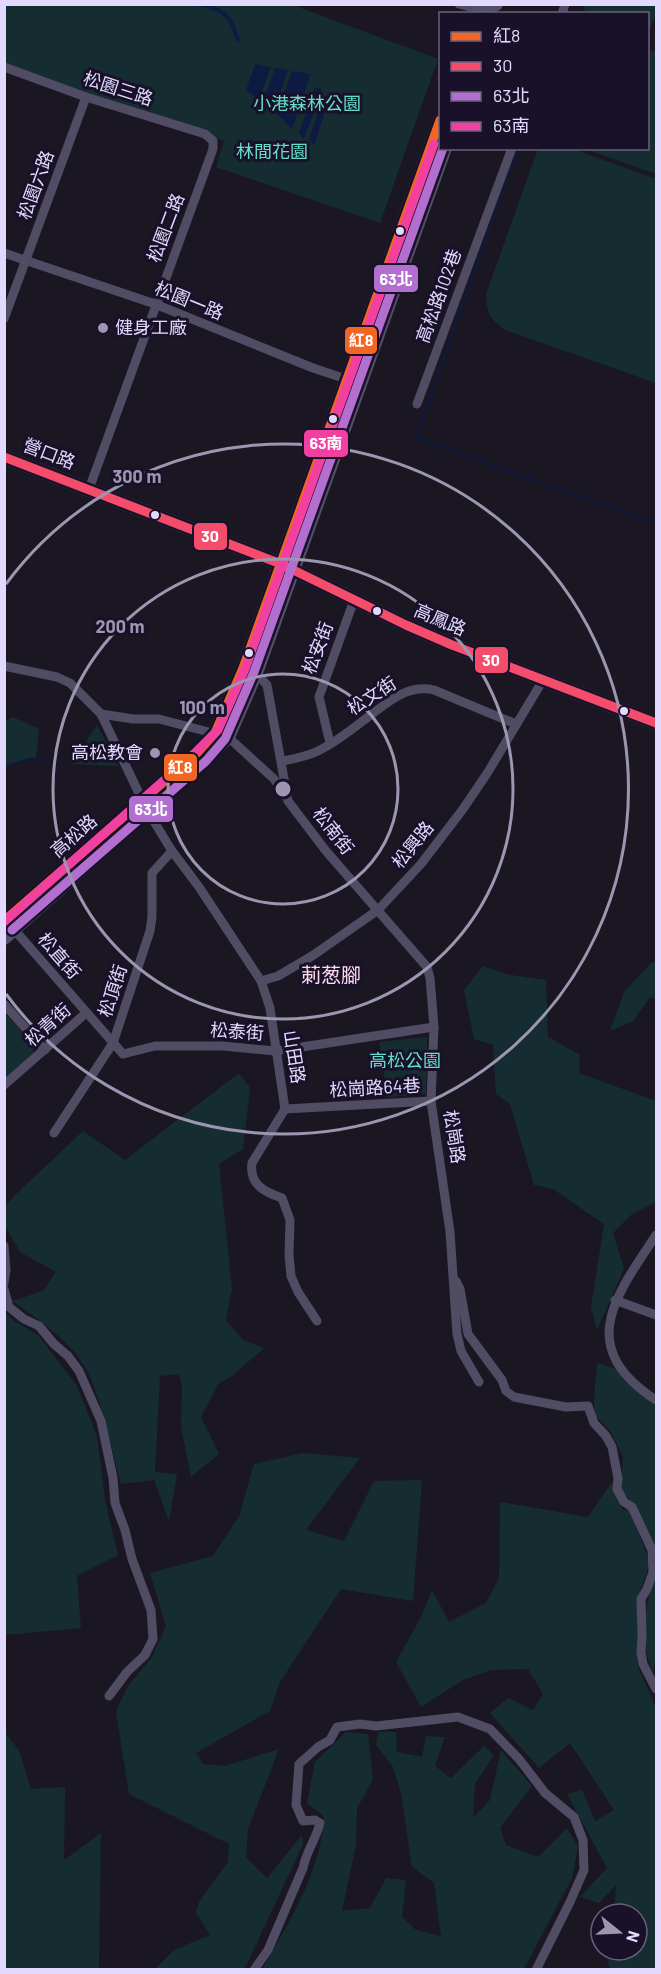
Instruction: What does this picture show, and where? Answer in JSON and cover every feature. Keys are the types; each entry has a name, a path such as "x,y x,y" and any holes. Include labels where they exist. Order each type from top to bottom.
{"street":[{"path":"459,4 489,8"},
{"name":"松園三路","path":"4,68 86,97 205,134 213,141 213,149"},
{"name":"松園六路","path":"4,319 86,97"},
{"name":"高松路","path":"7,925 144,805 198,752 222,735 250,670 353,382 439,126"},
{"name":"松園二路","path":"89,489 213,149"},
{"name":"高松路","path":"353,382 444,150"},
{"name":"高松路102巷","path":"417,404 511,150"},
{"name":"松園一路","path":"4,253 155,304 353,382"},
{"name":"營口路","path":"5,460 89,489 287,567"},
{"name":"高鳳路","path":"287,567 406,625 657,723"},
{"name":"松安街","path":"330,743 319,697 354,600"},
{"name":"山田路","path":"4,666 57,677 70,683 101,714 144,805 261,981 270,1008 285,1109 252,1163 251,1172 260,1189 282,1198 290,1220 291,1276 298,1292 317,1321"},
{"name":"松南街","path":"250,670 267,685 288,801 326,851 378,910"},
{"name":"松興路","path":"261,981 278,976 312,956 378,910 421,864 463,808 543,680"},
{"name":"松文街","path":"282,761 317,751 392,699 404,692 424,687 516,724"},
{"path":"101,714 133,719 159,719 222,735 274,779 288,801"},
{"name":"松頂街","path":"54,1133 113,1043 150,932 152,873 172,850"},
{"name":"松崗路","path":"378,910 428,967 434,1027 431,1101 445,1185 457,1334 461,1351 479,1382"},
{"name":"松直街","path":"7,925 113,1043"},
{"path":"4,1004 45,1050"},
{"name":"松青街","path":"4,1085 86,1013"},
{"name":"松泰街","path":"113,1043 123,1053 155,1046 223,1046 275,1051 434,1027"},
{"name":"松崗路64巷","path":"285,1109 431,1101"},
{"path":"657,1235 615,1300 609,1339 610,1350 618,1365 630,1380 657,1400"},
{"path":"4,1246 6,1270 4,1283"},
{"path":"452,1274 460,1289 468,1335 502,1380 506,1391 514,1397 566,1407 588,1406 594,1423 612,1447 618,1478 617,1489 624,1502 632,1507 652,1550 653,1572 641,1599 640,1652 657,1689"},
{"path":"4,1289 9,1307 24,1319 39,1326 79,1371 101,1421 113,1478 115,1503 132,1559 152,1610 153,1639 145,1655 127,1672 110,1696"},
{"path":"615,1300 657,1315"},
{"path":"254,1970 268,1950 303,1868 305,1856 316,1839 320,1824 315,1820 303,1821 296,1805 299,1764 318,1746 330,1740 337,1726 360,1724 376,1726 458,1717 490,1729 519,1759 545,1793 574,1817 583,1840 584,1870 536,1970"}],"green space":[{"name":"小港森林公園","path":"4,5 293,5 438,59 380,223 216,167 224,141 5,64"},
{"path":"584,5 656,5 649,33 649,12 585,12"},
{"path":"649,50 656,52 656,174 588,150 649,150"},
{"path":"538,150 576,150 656,179 656,383 505,330 490,315 486,294"},
{"path":"13,717 39,729 36,757 5,765 5,721"},
{"path":"97,725 119,766 71,764"},
{"path":"656,962 656,999 650,997 633,1021 610,1031 624,992 651,963"},
{"path":"483,966 505,974 546,980 548,1037 580,1055 579,1073 656,1101 656,1202 632,1214 613,1233 624,1269 597,1330 591,1307 604,1224 553,1189 534,1185 510,1104 496,1094 493,1045 474,1039 464,990"},
{"path":"4,1012 33,1045 33,1054 4,1079"},
{"name":"高松公園","path":"427,1037 426,1094 388,1097 379,1042"},
{"path":"239,1073 250,1088 243,1149 219,1164 232,1289 226,1320 243,1340 264,1348 232,1376 218,1384 201,1417 219,1454 191,1477 181,1426 182,1385 179,1374 160,1376 155,1472 177,1474 169,1521 154,1480 121,1484 99,1400 79,1358 56,1334 12,1301 43,1291 56,1272 20,1252 5,1226 4,1207 83,1131 125,1160"},
{"path":"5,1312 14,1321 38,1335 77,1386 97,1436 105,1500 118,1555 77,1576 81,1628 5,1635"},
{"path":"597,1363 617,1369 624,1381 656,1405 656,1568 648,1536 640,1517 629,1498 621,1490 623,1457 611,1432 595,1415"},
{"path":"303,1453 360,1458 306,1530 344,1541 374,1481 422,1480 413,1601 341,1589 280,1682 270,1711 196,1753 203,1764 225,1766 279,1749 248,1829 246,1857 267,1878 302,1835 303,1844 246,1966 242,1970 155,1969 174,1950 210,1935 196,1912 199,1902 228,1862 229,1844 129,1794 116,1711 128,1686 152,1657 166,1626 150,1573 213,1556 239,1516 254,1464"},
{"path":"612,1482 622,1509 631,1511 650,1564 639,1594 637,1632 638,1667 656,1708 656,1969 610,1969 608,1962 649,1962 649,1902 615,1902 616,1885 600,1902 580,1897 607,1868 567,1794 582,1790 595,1821 614,1810 570,1743 539,1768 490,1713 508,1698 533,1710 543,1694 528,1669 491,1670 463,1680 421,1707 396,1662 422,1615 432,1590 449,1622 486,1603 499,1578 500,1502 588,1517"},
{"path":"656,1573 656,1665 655,1663 653,1672 648,1660 644,1635 646,1610"},
{"path":"4,1732 19,1750 31,1789 65,1787 64,1860 101,1833 99,1969 5,1969"},
{"path":"346,1732 368,1734 373,1780 357,1808 356,1845 342,1911 370,1908 386,1878 406,1880 402,1917 416,1930 441,1936 434,1883 412,1867 401,1793 393,1767 376,1745 378,1732 396,1732 397,1752 422,1757 426,1736 445,1737 435,1766 451,1778 484,1746 494,1755 475,1784 473,1818 490,1800 501,1750 532,1786 500,1828 506,1845 538,1857 567,1828 578,1847 572,1878 524,1969 262,1970 302,1896 317,1857 324,1816 307,1803 315,1762"}],"water":[{"path":"184,5 211,5 222,10 236,28 240,40 237,42 228,22 222,15 207,8"},
{"path":"255,64 271,67 259,100 246,90"},
{"path":"275,68 288,70 274,112 263,102"},
{"path":"292,71 311,74 292,129 277,114"},
{"path":"315,87 322,89 304,139 299,133"},
{"path":"320,106 326,108 314,146 309,139"}],"waterway":[{"path":"517,150 416,438 656,523"},
{"path":"4,767 28,759 51,758"}],"transit line":[{"name":"紅8","path":"4,921 198,752 215,733 243,668 439,123"},
{"name":"63南","path":"4,922 218,730 245,669 434,144"},
{"name":"63北","path":"12,930 206,761 225,739 254,672 442,150"},
{"name":"30","path":"4,457 281,564 452,645 656,723"}],"place":[{"name":"健身工廠","path":"103,328"},
{"name":"高松教會","path":"155,753"}],"district":[{"name":"莿葱腳","path":"331,975"}],"park label":[{"name":"林間花園","path":"272,152"}]}
